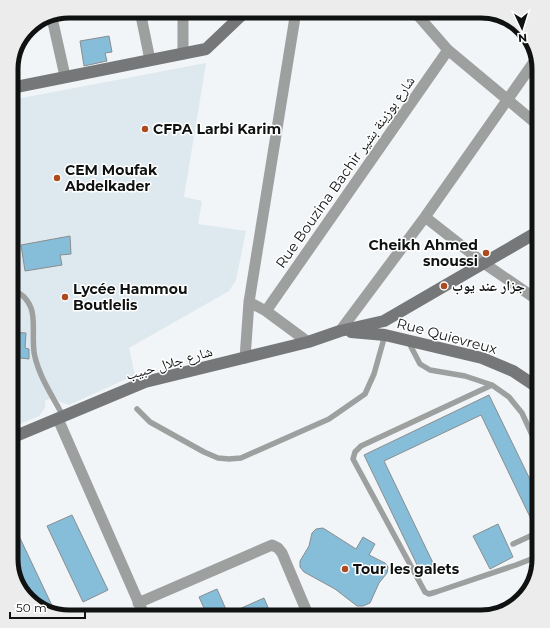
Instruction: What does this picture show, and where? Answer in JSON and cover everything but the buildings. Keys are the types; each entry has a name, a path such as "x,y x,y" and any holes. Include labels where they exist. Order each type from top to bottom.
{"street":[{"path":"141,18 150,60"},
{"path":"183,18 183,54"},
{"path":"18,86 206,49 239,18"},
{"path":"245,358 249,302 295,18"},
{"path":"420,18 448,50 532,120"},
{"path":"53,21 65,76"},
{"name":"Rue Bouzina Bachir شارع بوزينة بشير","path":"266,311 448,50"},
{"path":"340,330 425,217 532,65"},
{"path":"425,217 485,264 532,296"},
{"name":"شارع جلال حبيب","path":"18,435 145,382 308,342 340,330 384,321 485,264 532,235"},
{"path":"249,302 266,311 308,342"},
{"name":"Rue Quievreux","path":"340,330 385,335 482,358 514,371 532,384"},
{"path":"61,418 141,610"},
{"path":"138,603 272,545 278,548 282,553 306,610"}],"lane":[{"path":"18,292 27,299 32,309 34,356 40,373 61,418"},
{"path":"137,409 150,422 204,452 218,458 241,458 329,419 365,394 374,374 385,335"},
{"path":"408,341 420,364 430,370 465,376 492,385 509,397 522,413 532,435"},
{"path":"492,385 361,446 355,452 353,460 425,592 429,594 436,592 532,559"},
{"path":"513,544 532,535"}],"shaded area":[{"path":"206,63 184,197 202,201 198,224 246,231 236,280 229,291 129,348 135,375 69,405 60,402 55,396 45,401 45,408 39,416 18,425 18,99"}],"place":[{"name":"CFPA Larbi Karim","path":"145,129"},
{"name":"CEM Moufak Abdelkader","path":"57,178"},
{"name":"Cheikh Ahmed snoussi","path":"486,253"},
{"name":"جزار عند يوب","path":"444,286"},
{"name":"Lycée Hammou Boutlelis","path":"65,297"},
{"name":"Tour les galets","path":"345,569"}]}
